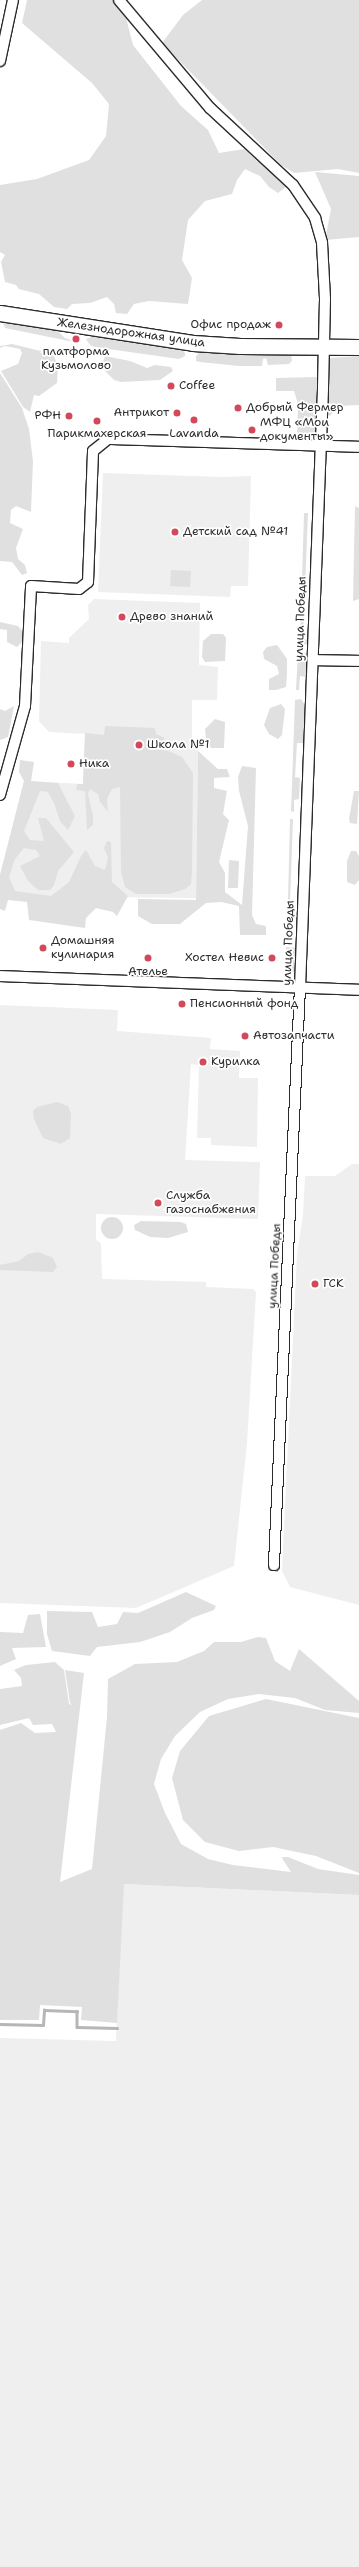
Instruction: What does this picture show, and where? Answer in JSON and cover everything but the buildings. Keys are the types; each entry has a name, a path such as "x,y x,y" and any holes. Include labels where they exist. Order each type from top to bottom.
{"main road":[{"name":"Железнодорожная улица","path":"0,313 193,343 240,346 359,346"}],"street":[{"path":"0,62 13,0"},
{"name":"улица Победы","path":"119,0 210,108 280,171 304,199 321,232 324,345 321,445 300,988 274,1565"},
{"path":"0,795 25,706 31,586 79,589 88,582 93,451 108,439 359,447"},
{"path":"313,660 359,661"},
{"path":"0,976 359,990"}],"shaded area":[{"path":"27,0 113,0 125,14 133,45 181,106 208,130 219,153 244,149 257,161 273,170 287,186 278,193 269,187 260,176 245,169 237,180 232,194 205,201 188,220 182,260 192,278 188,304 149,301 134,304 127,314 116,313 114,304 107,297 90,303 72,304 67,309 54,307 39,294 19,289 16,285 5,282 1,262 5,255 0,252 0,185 37,179 89,160 106,136 109,104 92,83 22,23"},
{"path":"202,0 359,0 359,173 338,169 294,173 281,165 162,43 183,15"},
{"path":"315,172 359,176 359,237 325,240 331,209"},
{"path":"7,321 55,329 65,338 79,343 5,328 3,323"},
{"path":"94,336 180,348 185,353 185,356 179,359 94,347 90,345 86,339"},
{"path":"12,344 53,354 58,366 57,383 39,396 34,395 30,412 23,407 1,371 18,364 22,353 20,349 5,346 0,348 0,346"},
{"path":"202,350 240,355 291,353 292,361 289,364 268,365 266,358 263,359 262,366 239,366 196,361 196,356"},
{"path":"105,356 130,361 147,368 155,365 171,367 173,371 160,380 121,382 114,380 106,372 102,365"},
{"path":"359,356 359,405 339,406 330,416 327,415 330,358"},
{"path":"0,373 22,408 29,429 33,461 31,512 16,506 11,510 10,523 23,529 16,548 18,559 25,565 27,573 22,575 12,562 0,561"},
{"path":"317,377 316,436 297,436 298,404 294,391 276,391 276,378"},
{"name":"Детский сад №41","path":"103,473 221,477 251,476 248,586 231,586 230,597 98,592"},
{"path":"355,506 359,508 359,599 353,601"},
{"path":"304,513 308,513 303,639 309,640 309,643 300,645"},
{"path":"171,570 191,571 190,587 170,586"},
{"name":"Школа №1","path":"94,599 200,603 199,665 218,667 217,700 192,700 192,740 198,751 196,898 0,896 0,875 24,781 83,784 85,734 49,732 39,721 41,641 69,643 69,638 89,619 88,605"},
{"path":"0,622 18,626 23,632 23,641 17,647 7,642 7,630 0,629"},
{"path":"211,634 223,634 226,638 225,661 205,662 202,657 203,641"},
{"path":"277,645 287,659 286,687 276,690 269,690 269,679 279,674 277,666 264,659 263,652 267,647"},
{"path":"298,652 304,652 307,655 306,677 300,676 299,690 296,690"},
{"path":"301,699 305,705 303,743 297,743 295,777 300,778 299,799 294,800 294,812 291,811 295,700"},
{"path":"281,704 285,709 282,735 278,739 269,734 264,725 270,708"},
{"path":"14,706 8,737 0,740 0,709 5,711"},
{"path":"215,719 225,722 224,748 211,748 206,739 205,729"},
{"path":"105,726 155,728 156,734 165,738 155,749 169,751 182,757 193,773 192,872 191,884 185,889 169,894 136,894 125,887 121,872 120,787 112,789 107,799 108,812 100,802 98,794 90,789 88,794 93,815 93,825 87,830 85,791 76,790 77,784 83,784 85,733 104,735"},
{"path":"198,751 218,769 227,769 230,777 214,778 214,788 227,791 223,814 229,820 219,862 225,873 225,892 242,905 248,826 239,791 238,777 242,766 256,768 252,915 256,924 266,926 266,935 240,935 239,906 221,902 206,903 180,924 152,924 138,916 138,899 196,900"},
{"path":"20,760 34,762 31,781 58,783 75,816 68,830 60,821 54,803 48,792 40,791 24,831 30,840 44,841 38,818 46,818 74,852 58,871 54,885 50,890 38,890 28,881 20,866 40,856 36,850 24,848 15,859 9,877 15,891 51,896 69,882 81,856 86,850 95,866 105,870 108,858 104,848 107,841 111,842 112,882 128,896 117,916 113,912 96,908 86,918 85,928 29,920 27,902 8,900 5,911 0,909 0,875 24,781 19,772"},
{"path":"354,791 359,791 357,824 350,823 349,819"},
{"path":"290,819 293,819 290,902 288,902"},
{"path":"351,851 356,851 359,856 359,880 355,885 347,882 347,861"},
{"path":"229,860 239,861 238,888 228,888"},
{"path":"286,947 296,948 295,971 291,974 286,974"},
{"path":"0,1005 118,1010 117,1031 211,1038 210,1049 240,1051 239,1078 258,1078 257,1147 211,1145 211,1138 197,1138 199,1065 191,1064 185,1160 260,1162 258,1219 96,1214 96,1240 101,1243 102,1279 206,1282 206,1287 253,1289 256,1292 247,1443 234,1566 136,1608 0,1603"},
{"path":"57,1102 68,1106 71,1114 70,1138 61,1144 43,1138 34,1119 33,1111 37,1107"},
{"path":"352,1164 359,1164 359,1605 290,1587 282,1571 297,1254 303,1215 305,1176 335,1176"},
{"path":"112,1217 120,1220 123,1228 120,1236 112,1239 104,1236 101,1228 104,1220"},
{"path":"141,1221 181,1222 186,1224 188,1232 168,1238 150,1237 135,1230 134,1225"},
{"path":"38,1252 53,1258 57,1267 53,1272 0,1270 0,1265 19,1261 28,1254"},
{"path":"186,1592 216,1606 214,1610 192,1618 170,1632 140,1642 97,1647 90,1656 52,1651 47,1634 47,1611 92,1612 98,1627 117,1624 123,1612 138,1613"},
{"path":"40,1614 46,1647 12,1648 16,1659 0,1666 0,1632 23,1633 28,1615"},
{"path":"258,1637 266,1638 275,1661 290,1671 299,1649 359,1701 359,1713 325,1710 295,1698 259,1694 228,1699 200,1712 175,1736 161,1759 154,1784 165,1813 181,1844 208,1859 233,1865 291,1872 282,1857 288,1857 318,1869 359,1875 359,1895 124,1884 117,2023 81,2020 82,2007 40,2005 39,2020 0,2020 0,1730 21,1723 35,1733 56,1732 52,1724 33,1725 29,1718 0,1725 0,1689 22,1686 21,1678 14,1670 26,1665 55,1662 64,1670 69,1704 72,1705 70,1703 65,1670 84,1673 60,1882 92,1869 107,1717 108,1679 135,1664 177,1662 204,1651 214,1642 241,1642"},
{"path":"266,1699 359,1718 359,1873 316,1856 273,1847 239,1851 205,1842 183,1820 172,1778 180,1751 209,1716"},
{"path":"123,1884 359,1895 359,2567 0,2567 0,2038 116,2041"}],"waterway":[{"path":"0,2024 43,2025 44,2010 77,2011 77,2027 117,2028"}],"place":[{"name":"Офис продаж","path":"279,325"},
{"name":"платформа Кузьмолово","path":"76,339"},
{"name":"Coffee","path":"171,386"},
{"name":"Добрый Фермер","path":"238,408"},
{"name":"Антрикот","path":"177,413"},
{"name":"РФН","path":"69,416"},
{"name":"Lavanda","path":"194,420"},
{"name":"Парикмахерская","path":"97,421"},
{"name":"МФЦ «Мои документы»","path":"252,430"},
{"name":"Детский сад №41","path":"175,532"},
{"name":"Древо знаний","path":"122,617"},
{"name":"Школа №1","path":"139,745"},
{"name":"Ника","path":"71,764"},
{"name":"Домашняя кулинария","path":"43,948"},
{"name":"Ателье","path":"148,958"},
{"name":"Хостел Невис","path":"272,958"},
{"name":"Пенсионный фонд","path":"182,1004"},
{"name":"Автозапчасти","path":"245,1036"},
{"name":"Курилка","path":"203,1062"},
{"name":"Служба газоснабжения","path":"158,1203"},
{"name":"ГСК","path":"315,1284"}]}
